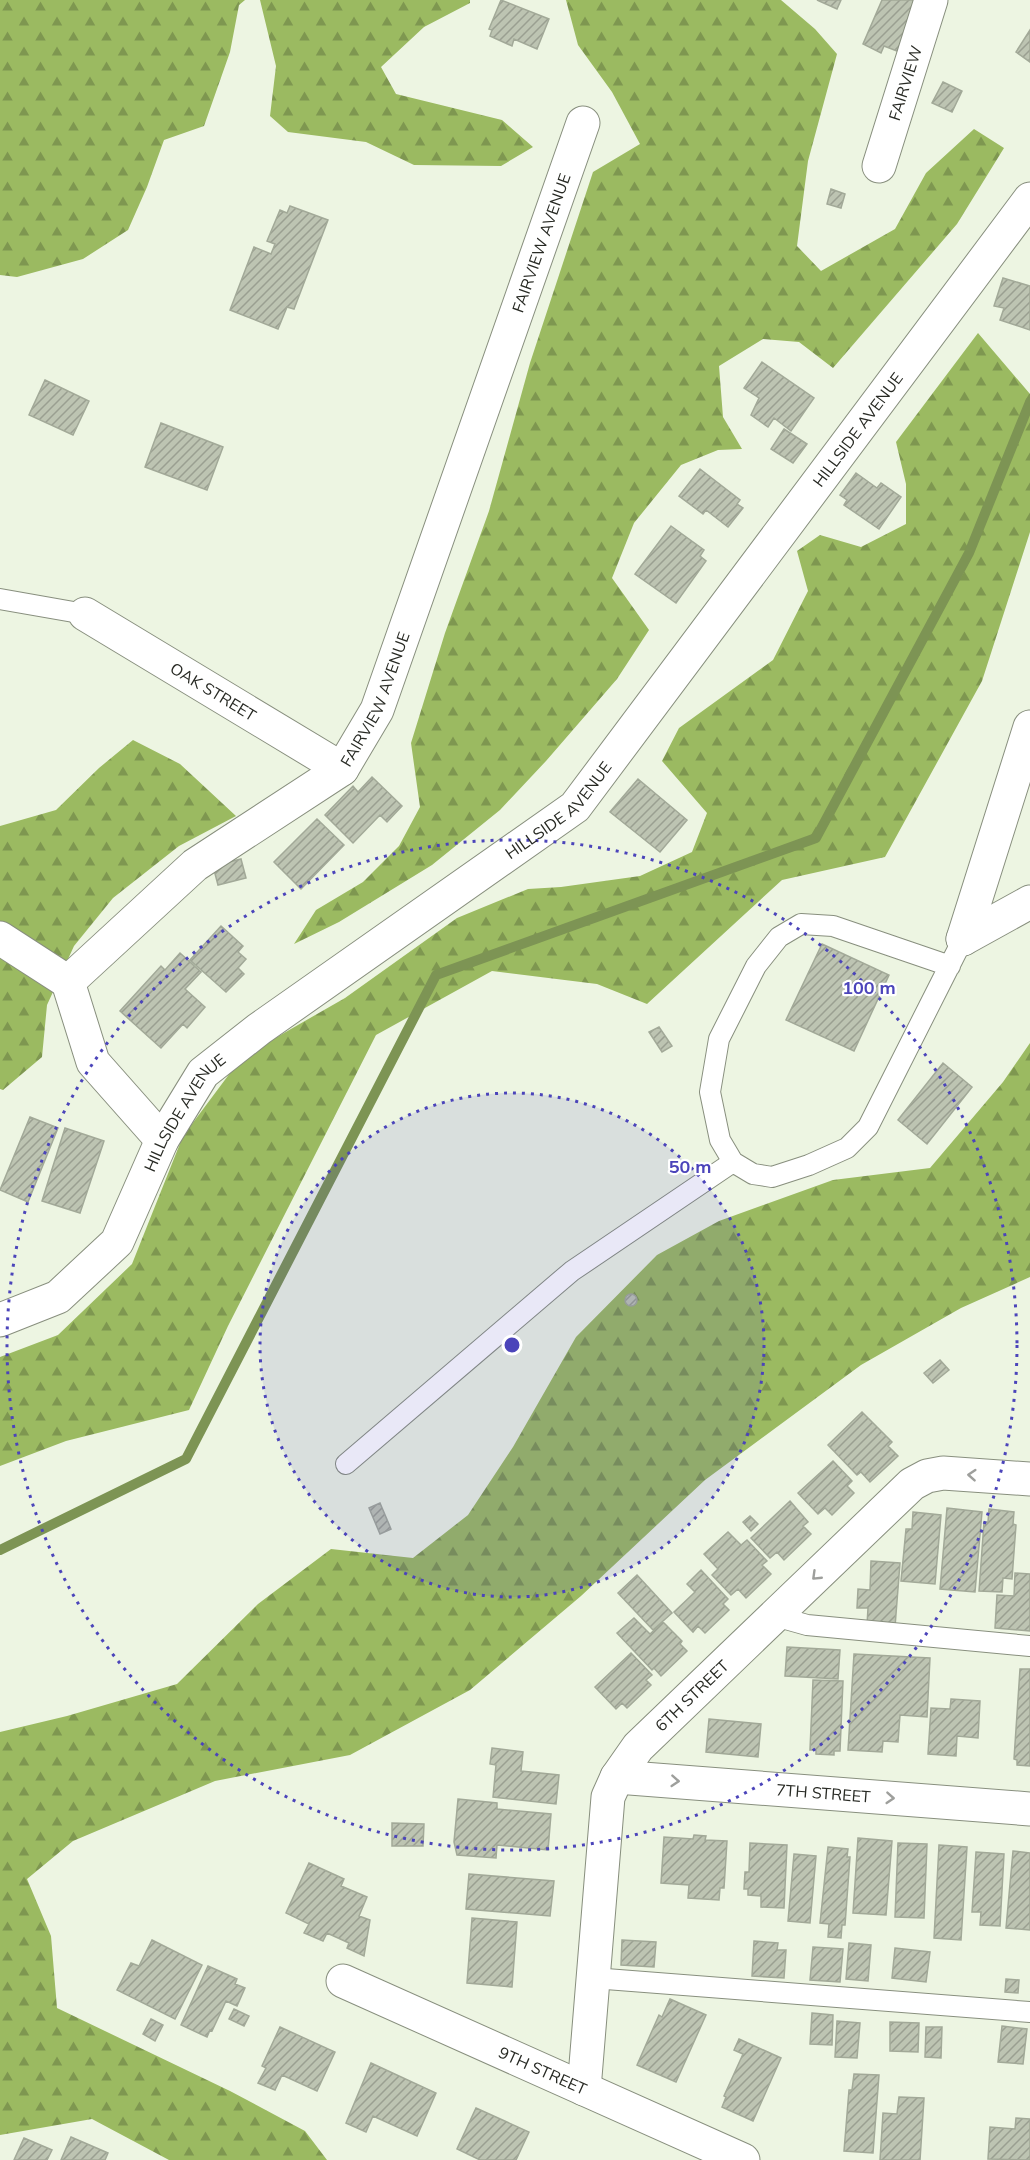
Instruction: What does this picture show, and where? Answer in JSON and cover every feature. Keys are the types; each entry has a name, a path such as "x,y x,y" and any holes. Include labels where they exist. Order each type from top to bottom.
{"street":[{"name":"FAIRVIEW","path":"879,166 931,0"},
{"name":"FAIRVIEW AVENUE","path":"68,982 195,865 342,769 377,710 583,123"},
{"name":"HILLSIDE AVENUE","path":"0,1320 58,1297 117,1242 162,1140 203,1073 259,1029 575,807 1030,199"},
{"name":"OAK STREET","path":"85,614 342,769"},
{"path":"956,953 1030,727"},
{"path":"956,953 1030,902"},
{"path":"0,938 68,982 93,1062 162,1140"},
{"name":"6TH STREET","path":"584,2089 608,1797 617,1777 638,1747 912,1484 927,1476 944,1473 1030,1479"},
{"name":"7TH STREET","path":"617,1777 1030,1809"},
{"name":"9TH STREET","path":"343,1981 743,2160"}],"lane":[{"path":"0,599 85,614"},
{"path":"801,924 833,926 956,953 868,1126 847,1148 809,1165 771,1177 753,1174 733,1162 720,1140 710,1092 719,1039 756,966 779,937 801,924"},
{"path":"346,1464 572,1271 733,1162"},
{"path":"775,1616 807,1625 1030,1646"},
{"path":"593,1978 1030,2012"}],"green space":[{"path":"0,0 245,0 239,5 230,52 204,126 164,140 128,230 83,259 17,277 0,275"},
{"path":"260,0 470,0 470,3 424,27 381,67 396,94 502,120 533,147 501,166 414,165 366,142 288,132 270,116 276,66"},
{"path":"566,0 781,0 815,29 837,54 808,161 797,246 821,271 895,229 926,173 974,129 1004,148 957,224 833,368 799,342 763,339 719,366 723,417 742,449 718,450 681,465 634,523 612,578 649,630 617,679 500,810 432,865 339,922 294,944 316,910 363,882 399,846 420,807 411,743 445,633 489,511 530,363 593,172 640,144 612,92 578,45"},
{"path":"978,333 1030,394 1030,532 982,681 885,857 782,880 647,1004 597,984 492,971 376,1035 228,1326 189,1410 66,1441 0,1466 0,1357 58,1335 132,1264 183,1136 242,1057 345,998 457,918 528,889 561,887 640,876 692,852 707,813 662,761 679,728 773,660 808,591 797,551 820,535 861,547 906,524 906,484 896,442"},
{"path":"133,740 180,764 236,816 179,846 113,898 74,946 47,1005 42,1057 3,1090 0,1089 0,826 56,810 99,768"},
{"path":"1030,1043 1030,1277 961,1308 861,1365 705,1480 581,1596 470,1690 350,1755 215,1781 73,1841 27,1879 51,1936 57,2008 230,2091 305,2131 327,2160 169,2160 92,2119 0,2135 0,1732 67,1716 177,1684 258,1604 331,1549 413,1558 468,1515 513,1447 576,1337 657,1255 719,1221 833,1180 930,1168 1003,1082"}],"building":[{"path":"501,0 549,19 537,49 514,39 512,46 490,36 492,30 489,29"},
{"path":"817,0 841,0 837,9"},
{"path":"882,0 919,0 897,51 884,46 881,53 863,44"},
{"path":"1030,30 1030,62 1016,52"},
{"path":"943,82 962,91 952,112 932,103"},
{"path":"831,189 845,194 841,208 827,204"},
{"path":"290,206 328,220 294,309 287,307 278,329 230,310 254,247 271,254 275,244 267,241 280,210 287,213"},
{"path":"1003,278 1030,286 1030,330 1000,320 1004,308 994,306"},
{"path":"762,362 814,398 791,431 774,418 768,427 751,415 759,398 744,388"},
{"path":"45,380 89,401 73,435 29,415"},
{"path":"161,423 223,447 207,490 145,467"},
{"path":"784,429 807,444 793,463 771,449"},
{"path":"700,469 740,500 737,504 743,508 728,527 706,510 703,514 679,496"},
{"path":"856,473 877,488 881,483 901,497 879,529 844,505 847,500 840,495"},
{"path":"671,526 704,550 700,556 706,561 676,603 635,574"},
{"path":"372,777 402,806 387,822 380,815 353,843 325,815 353,786 358,792"},
{"path":"638,779 687,820 660,852 610,812"},
{"path":"317,819 344,845 301,889 274,862"},
{"path":"241,859 246,878 218,885 213,866"},
{"path":"221,926 243,946 238,952 246,959 238,968 244,974 226,992 190,960"},
{"path":"822,944 889,975 854,1051 786,1020"},
{"path":"180,953 201,972 185,989 205,1007 187,1028 183,1024 161,1048 120,1011 161,966 165,970"},
{"path":"659,1027 672,1046 662,1052 649,1032"},
{"path":"943,1063 972,1087 927,1144 898,1120"},
{"path":"30,1117 58,1128 28,1202 0,1190"},
{"path":"65,1128 104,1141 80,1213 42,1201"},
{"path":"633,1294 637,1300 633,1306 629,1306 625,1298"},
{"path":"940,1360 949,1370 933,1383 924,1373"},
{"path":"862,1412 892,1442 888,1446 898,1456 870,1482 861,1472 857,1475 828,1445"},
{"path":"833,1461 852,1481 847,1486 854,1493 832,1515 825,1508 818,1514 798,1493"},
{"path":"790,1501 808,1522 803,1526 811,1534 784,1560 777,1552 770,1558 751,1538"},
{"path":"380,1503 391,1529 380,1534 369,1508"},
{"path":"947,1508 982,1512 975,1592 940,1589"},
{"path":"989,1509 1014,1512 1013,1524 1016,1525 1012,1579 1003,1578 1002,1592 979,1591 984,1522 988,1522"},
{"path":"913,1512 941,1515 935,1584 901,1581 906,1529 912,1529"},
{"path":"750,1516 758,1524 751,1531 743,1522"},
{"path":"728,1532 741,1545 747,1540 767,1561 762,1565 771,1574 746,1598 738,1589 731,1595 712,1575 718,1569 704,1554"},
{"path":"871,1561 900,1563 895,1627 867,1625 868,1608 857,1608 858,1589 870,1590"},
{"path":"701,1570 728,1599 723,1604 729,1610 705,1633 698,1626 693,1632 674,1612 695,1592 687,1584"},
{"path":"1015,1573 1030,1574 1030,1631 995,1628 997,1595 1014,1596"},
{"path":"637,1575 672,1613 653,1630 618,1593"},
{"path":"634,1618 650,1634 663,1622 682,1641 680,1644 687,1651 661,1676 654,1668 652,1670 617,1633"},
{"path":"787,1647 840,1650 838,1679 785,1676"},
{"path":"631,1653 652,1675 646,1680 651,1685 627,1708 622,1703 616,1709 595,1687"},
{"path":"854,1654 930,1658 927,1717 900,1715 898,1742 883,1741 882,1752 848,1750"},
{"path":"1020,1669 1030,1669 1030,1766 1017,1765 1017,1760 1014,1759"},
{"path":"813,1680 843,1681 840,1751 834,1751 834,1755 816,1754 816,1750 810,1750"},
{"path":"951,1699 980,1701 978,1738 957,1736 956,1756 928,1754 931,1708 950,1709"},
{"path":"709,1719 761,1724 758,1757 706,1752"},
{"path":"492,1748 523,1752 521,1771 559,1775 556,1804 493,1797 496,1765 490,1764"},
{"path":"458,1799 497,1803 497,1809 551,1814 548,1850 497,1845 496,1858 457,1855 454,1842"},
{"path":"392,1823 424,1824 423,1846 392,1846"},
{"path":"694,1835 706,1836 705,1840 727,1841 724,1888 720,1888 719,1900 688,1898 689,1885 661,1883 664,1837 693,1839"},
{"path":"858,1838 892,1841 886,1915 853,1913"},
{"path":"750,1843 787,1845 784,1908 761,1907 761,1896 748,1895 748,1889 744,1889 745,1872 749,1872"},
{"path":"898,1843 927,1844 924,1918 895,1917"},
{"path":"939,1845 967,1847 961,1940 934,1938"},
{"path":"828,1847 848,1849 847,1857 850,1857 845,1925 842,1925 841,1938 828,1937 829,1924 820,1923"},
{"path":"1013,1851 1030,1853 1030,1930 1006,1928"},
{"path":"976,1852 1004,1854 1000,1926 980,1925 981,1912 972,1912"},
{"path":"794,1854 816,1856 810,1923 788,1921"},
{"path":"309,1863 344,1879 341,1886 367,1897 359,1916 370,1920 364,1956 347,1948 349,1943 327,1933 323,1941 304,1933 309,1924 286,1913"},
{"path":"469,1874 554,1881 550,1916 466,1909"},
{"path":"472,1918 517,1922 512,1987 467,1983"},
{"path":"152,1940 202,1965 175,2019 117,1990 131,1963 139,1966"},
{"path":"622,1940 656,1942 654,1967 621,1965"},
{"path":"754,1941 778,1943 777,1950 786,1950 784,1978 752,1976"},
{"path":"849,1943 871,1945 868,1981 846,1979"},
{"path":"813,1947 843,1949 840,1982 810,1980"},
{"path":"895,1948 930,1952 926,1982 892,1978"},
{"path":"208,1966 237,1979 235,1984 245,1988 237,2006 226,2001 207,2037 181,2025"},
{"path":"1006,1979 1019,1980 1018,1993 1005,1992"},
{"path":"670,1999 706,2015 676,2082 637,2065 659,2015 662,2017"},
{"path":"234,2009 249,2016 244,2026 229,2019"},
{"path":"812,2013 833,2015 832,2045 810,2044"},
{"path":"151,2019 163,2025 155,2041 143,2034"},
{"path":"837,2021 860,2023 857,2058 835,2057"},
{"path":"890,2022 919,2023 918,2052 890,2051"},
{"path":"1002,2026 1027,2029 1023,2064 998,2062"},
{"path":"280,2027 335,2052 317,2091 282,2075 275,2090 258,2083 266,2068 262,2066"},
{"path":"926,2027 942,2027 941,2058 925,2057"},
{"path":"739,2039 781,2058 753,2121 722,2107 726,2097 724,2096 743,2054 734,2050"},
{"path":"371,2063 436,2093 417,2136 373,2116 366,2132 346,2123"},
{"path":"854,2074 879,2075 873,2153 844,2151 849,2090 852,2090"},
{"path":"899,2097 924,2098 920,2160 880,2160 883,2113 897,2114"},
{"path":"476,2108 529,2132 516,2160 480,2160 457,2149"},
{"path":"1016,2118 1030,2119 1030,2160 988,2159 990,2127 1015,2129"},
{"path":"71,2137 108,2153 105,2160 61,2160"},
{"path":"24,2138 52,2150 47,2160 14,2160"}],"waterway":[{"path":"0,1550 186,1459 436,975 816,838 969,553 1030,402"}]}
